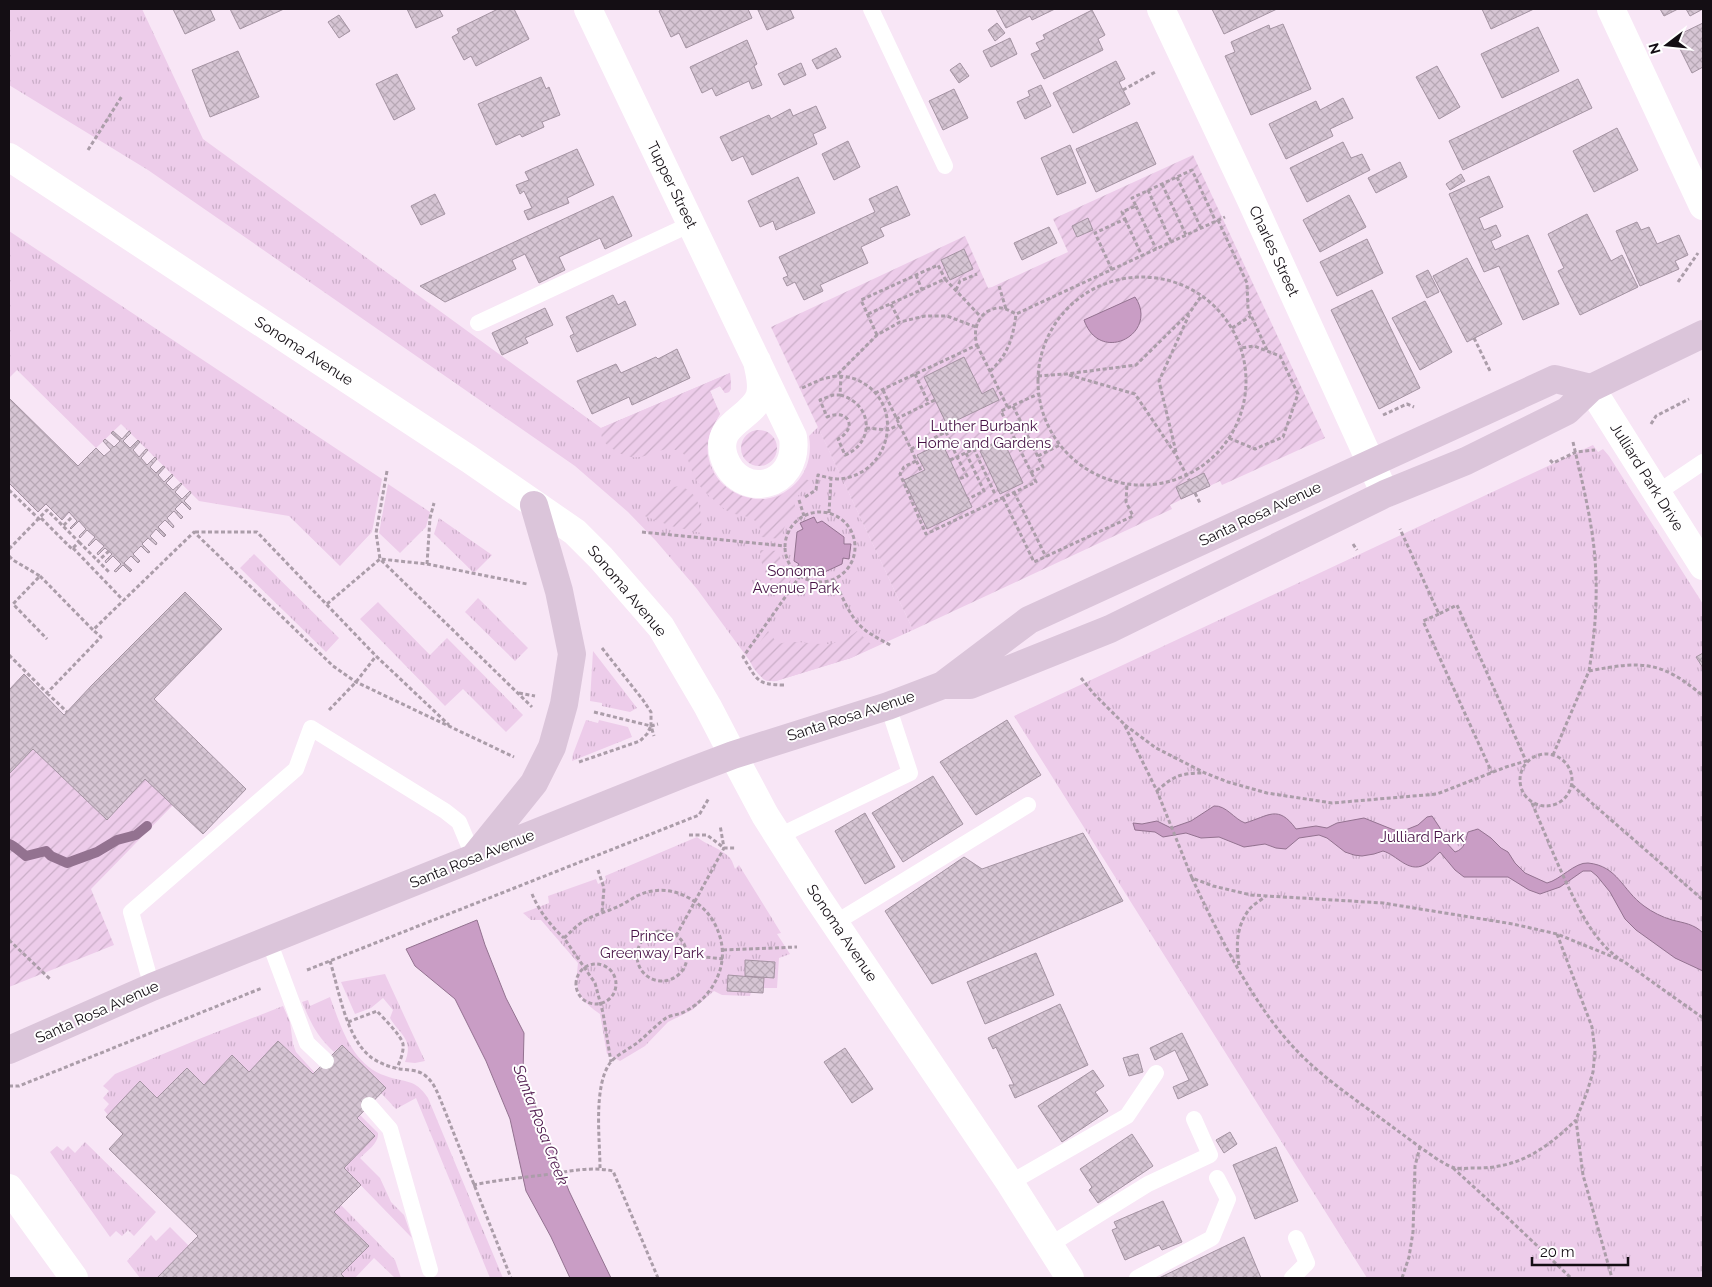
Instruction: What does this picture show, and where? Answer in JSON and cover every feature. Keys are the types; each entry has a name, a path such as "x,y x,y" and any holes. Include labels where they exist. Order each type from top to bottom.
{"main road":[{"name":"Santa Rosa Avenue","path":"943,685 970,685 1110,629 1385,494 1466,461 1567,411 1591,388 1703,334"},
{"name":"Santa Rosa Avenue","path":"9,1050 152,987 674,777 734,755 888,706 943,685 1028,620 1555,379 1591,388"},
{"path":"474,858 534,783 552,747 564,704 572,654 559,591 534,504"}],"street":[{"name":"Tupper Street","path":"588,9 756,361"},
{"name":"Charles Street","path":"1161,9 1250,198 1385,494"},
{"path":"1611,9 1703,206"},
{"name":"Sonoma Avenue","path":"9,157 469,459 575,532 601,558 661,627 708,707 765,814 835,923 1010,1183 1048,1246 1070,1278"},
{"name":"Julliard Park Drive","path":"1591,388 1703,566"},
{"path":"9,1188 74,1278"}],"lane":[{"path":"871,9 945,166"},
{"path":"478,323 691,224"},
{"path":"1657,493 1703,462"},
{"path":"779,836 910,773 888,706"},
{"path":"152,987 130,912 296,769 311,728 445,811 459,822 474,858"},
{"path":"835,923 1028,805"},
{"path":"269,941 307,1043 326,1061"},
{"path":"1010,1183 1127,1116 1156,1073"},
{"path":"369,1106 390,1129 430,1270"},
{"path":"1048,1246 1148,1184 1210,1155 1194,1119"},
{"path":"1137,1278 1212,1238 1228,1199 1217,1178"},
{"path":"1292,1278 1307,1263 1296,1238"}],"path":[{"path":"1123,90 1158,71"},
{"path":"88,150 122,96"},
{"path":"1156,249 1132,198 1192,170 1247,283 1248,309 1267,350"},
{"path":"1177,177 1201,228"},
{"path":"1162,184 1186,236"},
{"path":"1148,190 1171,242"},
{"path":"1136,206 1122,212 1142,256"},
{"path":"1016,314 1226,216"},
{"path":"1112,270 1095,232 1125,219"},
{"path":"1678,282 1698,253"},
{"path":"877,335 861,300 938,265 945,279 981,317"},
{"path":"956,290 960,281 977,274"},
{"path":"916,275 922,290"},
{"path":"1139,276 1161,278 1182,284 1202,295 1219,310 1232,328 1241,348 1246,372 1246,395 1240,417 1221,450 1211,460 1187,476 1153,485 1136,486 1116,482 1097,475 1079,464 1060,445 1052,433 1043,414 1038,394 1041,353 1049,333 1061,314 1077,298 1096,287 1117,279 1139,276"},
{"path":"868,314 945,279"},
{"path":"999,286 1006,309"},
{"path":"1038,376 1136,365 1190,312 1202,295"},
{"path":"891,304 900,322"},
{"path":"1008,408 974,336 981,317 989,311 998,308 1006,309 1016,314"},
{"path":"1176,455 1159,381 1190,312"},
{"path":"990,371 999,363 1011,343 1016,314"},
{"path":"836,376 877,335 900,322 925,316 947,316 976,327"},
{"path":"1232,328 1251,316"},
{"path":"1474,338 1491,372"},
{"path":"875,394 977,345"},
{"path":"1229,438 1255,449 1283,437 1298,394 1280,356 1254,346 1241,348"},
{"path":"915,374 929,404"},
{"path":"1066,374 1135,394 1176,455 1189,480"},
{"path":"800,389 822,379 836,376 854,378 867,385 875,394 884,408 888,430 882,451 873,463 861,473 842,479 818,475 816,490 799,500 804,516"},
{"path":"840,395 841,376"},
{"path":"883,390 921,471"},
{"path":"916,461 901,470 900,474 926,534 939,526 1036,482 1001,411 1038,394"},
{"path":"832,395 840,395 851,399 857,404 865,416 866,428 861,443 852,452 845,455 838,439 847,433 848,419 843,415 837,414 827,416 820,400 832,395"},
{"path":"1651,429 1651,423 1656,416 1689,399"},
{"path":"896,419 935,400"},
{"path":"1379,417 1407,404 1414,407"},
{"path":"1013,406 1043,467 1031,472"},
{"path":"866,428 888,430 899,425"},
{"path":"911,449 946,432 967,476 960,480"},
{"path":"1553,754 1590,671 1594,642 1595,559 1590,521 1572,435"},
{"path":"950,460 990,442 992,445"},
{"path":"1038,456 1060,445"},
{"path":"1550,460 1552,463 1576,452 1593,451 1600,448"},
{"path":"974,449 994,492 998,490"},
{"path":"966,453 984,491 968,499"},
{"path":"387,471 376,533 380,559 534,709"},
{"path":"829,513 831,478"},
{"path":"1003,498 1034,562 1133,516 1126,502 1127,484"},
{"path":"14,489 10,491 59,535 123,600"},
{"path":"1014,492 1046,557"},
{"path":"1195,493 1200,503"},
{"path":"426,564 430,518 434,503"},
{"path":"9,549 46,510 110,573"},
{"path":"820,511 829,513 842,519 850,528 855,538 852,562 846,572 834,580 818,582 808,580 792,569 787,560 785,546 788,532 793,524 808,513 820,511"},
{"path":"63,526 73,516"},
{"path":"9,549 39,518"},
{"path":"1400,529 1439,614"},
{"path":"18,532 22,536"},
{"path":"194,532 334,666 356,682 518,759"},
{"path":"93,630 194,532 257,532 376,656 451,727"},
{"path":"642,532 785,546"},
{"path":"72,549 79,542"},
{"path":"1352,543 1356,550"},
{"path":"98,561 109,551"},
{"path":"9,556 40,576 101,638 47,693"},
{"path":"327,604 380,559 426,564 530,585"},
{"path":"40,576 13,604 47,639"},
{"path":"784,685 768,685 758,681 743,657 800,576"},
{"path":"834,580 853,617 864,629 892,646"},
{"path":"1492,773 1423,621 1457,606 1526,761"},
{"path":"600,645 651,712 651,726 654,736"},
{"path":"9,655 67,712"},
{"path":"311,728 356,682 376,656"},
{"path":"1590,671 1620,665 1648,664 1667,671 1703,696"},
{"path":"1081,678 1124,724 1156,748 1228,782 1266,793 1332,803 1437,794 1526,761 1539,754 1553,754 1560,758 1570,769 1572,784 1564,800 1548,807 1532,803 1526,798 1519,784 1522,768 1526,761"},
{"path":"518,692 536,697"},
{"path":"588,711 651,726 658,724"},
{"path":"1124,724 1157,791 1207,910 1239,968 1277,1028 1300,1054 1334,1084 1420,1147 1453,1168 1571,1278"},
{"path":"574,764 640,740 648,734 651,726"},
{"path":"9,1086 19,1086 699,815 734,755"},
{"path":"1157,791 1166,783 1185,773 1206,773"},
{"path":"1572,784 1594,806 1703,900"},
{"path":"1532,803 1586,923 1596,937 1608,950 1703,1018"},
{"path":"676,936 724,848 720,825"},
{"path":"688,835 707,836 724,848 736,848"},
{"path":"598,870 604,888 602,913"},
{"path":"1192,878 1213,886 1252,895 1383,903 1513,924 1556,934 1623,961"},
{"path":"564,938 581,923 634,897 654,890 670,891 696,902 709,915 719,932 723,950 721,968 715,984 698,1003 685,1012 668,1017 638,1043 610,1062"},
{"path":"532,894 537,906 555,930 564,938 596,983 610,1062 604,1077 599,1105 600,1168"},
{"path":"1239,968 1236,946 1240,926 1248,911 1266,896"},
{"path":"661,931 669,932 682,941 687,955 686,964 676,977 660,981 652,979 640,968 638,952 640,944 646,937 661,931"},
{"path":"1453,1168 1484,1168 1521,1160 1540,1151 1576,1120 1593,1072 1595,1051 1592,1027 1556,934"},
{"path":"9,940 51,980"},
{"path":"723,950 797,947"},
{"path":"687,955 722,959"},
{"path":"330,961 348,1022 361,1047 371,1057 385,1065 422,1073 434,1085 511,1278"},
{"path":"590,964 603,964 609,968 616,978 615,991 612,997 601,1004 587,1002 578,992 576,978 584,967 590,964"},
{"path":"348,1022 377,1011 398,1034 403,1043 402,1055 397,1068"},
{"path":"1576,1120 1583,1175 1612,1278"},
{"path":"1402,1278 1409,1256 1413,1232 1415,1166 1420,1147"},
{"path":"474,1185 584,1169 600,1168 613,1171 658,1278"}],"green space":[{"name":"Sonoma Avenue Park","path":"9,9 142,9 203,139 601,428 730,373 731,385 729,392 725,393 720,386 710,391 720,414 710,434 708,447 709,461 724,486 739,496 757,500 774,497 790,489 802,475 809,458 809,436 818,427 913,630 851,658 776,681 763,679 697,589 656,541 628,512 575,466 148,170 9,85"},
{"name":"Luther Burbank Home and Gardens","path":"1193,155 1325,438 1222,485 1220,481 1170,505 1172,509 913,630 771,327 965,236 988,288 992,287 1068,252 1053,219"},
{"path":"9,231 382,479 372,532 340,566 289,516 199,501 121,424 96,448 17,370 9,378"},
{"path":"730,373 731,389 729,392 725,393 720,386 710,391 720,414 709,435 708,460 720,481 740,495 752,499 765,499 784,494 798,482 805,479 811,481 794,502 797,513 786,523 780,539 761,537 759,526 755,520 729,512 711,498 698,483 685,455 679,451 671,449 642,457 633,457 613,449 605,442 601,435 601,428"},
{"path":"759,430 766,431 772,435 776,441 776,455 772,461 766,465 759,466 752,465 746,461 742,455 741,448 742,441 746,435 752,431"},
{"name":"Julliard Park","path":"1593,445 1598,452 1603,449 1609,456 1703,604 1703,1278 1367,1278 1014,716"},
{"path":"388,484 430,512 426,527 400,553 379,533"},
{"path":"679,486 692,493 696,498 701,519 701,533 671,526 642,515 662,493"},
{"path":"439,518 492,555 474,573 434,534"},
{"path":"760,550 779,551 781,562 792,578 781,593 766,573 760,556"},
{"path":"254,554 339,638 326,652 240,568"},
{"path":"478,598 528,648 515,661 465,612"},
{"path":"378,602 430,655 447,638 523,715 506,732 463,689 445,706 360,619"},
{"path":"768,631 778,644 798,642 827,644 846,638 857,631 874,647 851,658 771,681 760,675 749,659"},
{"path":"593,651 637,708 630,712 602,706 602,703 590,701"},
{"path":"586,720 598,723 599,720 628,727 632,737 572,761"},
{"path":"33,749 107,820 145,779 173,805 91,889 114,945 9,987 9,774"},
{"name":"Prince Greenway Park","path":"697,837 726,855 731,860 735,869 739,865 781,933 777,934 790,954 779,958 777,988 752,988 750,996 722,995 714,991 692,1010 668,1022 645,1046 620,1061 607,1054 600,1014 587,1004 580,993 577,980 578,963 541,920 531,920 523,913 549,903 548,896 596,879 598,884 606,880 605,876"},
{"path":"385,974 425,1061 405,1062 408,1048 407,1042 390,1018 393,1010 383,998 371,1008 355,1014 341,982"},
{"path":"330,997 349,1044 364,1063 374,1071 414,1084 428,1098 503,1278 490,1278 416,1098 396,1109 381,1093 385,1088 342,1045 334,1052 315,1029 302,1002 308,1000 310,1006"},
{"path":"283,1006 290,1022 296,1052 315,1073 313,1074 278,1041 249,1072 232,1055 204,1085 187,1068 157,1098 140,1082 108,1115 104,1110 109,1104 103,1098 109,1091 103,1086 115,1074"},
{"path":"360,1115 378,1133 378,1137 369,1150 360,1158 380,1178 391,1202 404,1215 412,1238 344,1168 375,1136 357,1118"},
{"path":"85,1142 156,1212 134,1236 128,1230 122,1236 116,1231 110,1237 50,1152 57,1146 63,1151 68,1146 75,1153"},
{"path":"341,1205 395,1260 401,1278 395,1278 374,1258 355,1278 345,1278 341,1274 368,1246 334,1212"},
{"path":"170,1227 189,1246 157,1278 140,1278 127,1261 151,1235 156,1241"}],"water":[{"path":"1135,297 1141,310 1140,322 1134,332 1125,339 1114,342 1102,341 1092,334 1084,320"},
{"path":"814,517 817,523 822,521 844,537 844,544 851,544 849,559 843,558 842,564 816,576 811,573 807,578 795,570 799,564 794,561 797,532 803,529 800,523"},
{"path":"1214,806 1226,810 1245,823 1267,815 1278,814 1290,821 1296,829 1316,826 1327,828 1337,823 1364,818 1394,830 1403,831 1418,825 1427,817 1432,816 1440,828 1443,839 1455,852 1463,847 1468,832 1478,829 1508,852 1525,873 1547,883 1583,863 1598,865 1613,874 1647,908 1665,917 1692,926 1703,933 1703,971 1675,958 1636,930 1625,919 1610,892 1591,871 1583,871 1560,887 1540,894 1529,890 1508,877 1464,877 1455,870 1440,852 1426,864 1413,867 1383,851 1362,856 1345,852 1327,838 1319,835 1299,838 1286,849 1265,844 1244,847 1219,837 1201,838 1186,833 1163,837 1155,832 1135,830 1133,823 1142,824 1157,821 1171,828 1191,821"},
{"name":"Santa Rosa Creek","path":"477,920 506,998 524,1033 523,1074 569,1191 611,1278 570,1278 551,1237 526,1191 510,1119 486,1061 455,999 415,966 406,949"}],"building":[{"path":"173,9 210,9 215,20 185,34"},
{"path":"230,9 284,9 240,29"},
{"path":"407,9 439,9 443,16 416,28"},
{"path":"498,9 514,9 529,39 476,66 471,56 464,60 452,37 459,33 457,29"},
{"path":"663,9 748,9 752,18 686,48 679,33 671,37 659,11"},
{"path":"790,9 794,18 767,30 758,10"},
{"path":"996,9 1055,9 1032,20 1030,16 1006,28"},
{"path":"1212,9 1277,9 1224,34"},
{"path":"1482,9 1534,9 1491,29"},
{"path":"1660,9 1678,9 1664,16"},
{"path":"1686,9 1703,9 1690,16"},
{"path":"1092,10 1105,35 1098,39 1103,50 1044,79 1031,54 1040,50 1036,43 1045,39 1043,35"},
{"path":"339,15 350,31 339,38 328,22"},
{"path":"997,23 1005,33 995,41 988,30"},
{"path":"1703,23 1703,67 1692,73 1674,37"},
{"path":"1283,24 1311,89 1251,115 1225,56 1235,52 1231,42 1269,25 1270,29"},
{"path":"1538,27 1559,71 1502,98 1481,54"},
{"path":"1010,38 1017,54 991,67 983,51"},
{"path":"747,40 757,64 754,66 762,85 752,89 749,81 716,96 712,88 702,93 690,67"},
{"path":"836,48 841,57 817,69 812,60"},
{"path":"238,51 259,97 210,117 192,70"},
{"path":"1116,61 1125,79 1119,82 1130,104 1073,133 1053,93"},
{"path":"801,63 806,75 784,85 778,74"},
{"path":"960,63 969,76 959,83 950,70"},
{"path":"1437,66 1460,107 1439,119 1416,77"},
{"path":"397,74 415,109 394,120 376,84"},
{"path":"541,77 546,89 549,87 560,115 542,122 544,127 522,137 520,134 496,145 478,104"},
{"path":"1578,79 1592,108 1463,170 1449,141"},
{"path":"1041,85 1051,106 1025,119 1017,102 1030,96 1028,91"},
{"path":"954,89 968,118 943,130 929,101"},
{"path":"1343,98 1353,118 1330,129 1333,136 1286,159 1269,124 1316,101 1320,110"},
{"path":"816,106 826,128 813,134 817,144 752,175 743,156 732,161 720,137 769,115 771,119 790,109 793,116"},
{"path":"1137,122 1156,164 1096,192 1076,149"},
{"path":"1617,128 1638,170 1594,192 1573,151"},
{"path":"848,141 860,167 834,180 822,154"},
{"path":"1343,142 1351,158 1362,154 1370,170 1307,202 1290,168"},
{"path":"1070,145 1086,183 1057,195 1041,158"},
{"path":"577,149 594,185 567,198 569,203 528,220 524,211 532,208 524,191 520,194 516,185 529,180 525,172"},
{"path":"1400,162 1407,177 1376,193 1368,178"},
{"path":"1461,174 1465,181 1450,190 1446,184"},
{"path":"1489,176 1503,207 1479,218 1484,230 1496,225 1501,236 1491,241 1495,250 1528,235 1559,304 1523,320 1499,266 1484,272 1449,194"},
{"path":"798,177 815,213 776,230 773,221 760,227 748,201"},
{"path":"897,186 910,215 880,228 884,236 861,247 868,263 820,285 823,291 804,300 795,282 787,286 783,278 788,276 779,257 875,212 869,199"},
{"path":"435,194 445,214 421,225 411,206"},
{"path":"1349,195 1366,227 1320,252 1303,220"},
{"path":"613,196 632,236 605,249 600,238 559,257 565,270 539,283 525,254 512,260 516,269 445,302 420,286"},
{"path":"1587,214 1611,261 1622,255 1638,287 1580,315 1558,271 1564,268 1548,234"},
{"path":"1088,218 1093,230 1077,237 1072,226"},
{"path":"1637,222 1641,230 1649,227 1657,244 1679,235 1688,255 1675,261 1679,269 1640,286 1616,231"},
{"path":"1049,227 1057,243 1022,260 1014,243"},
{"path":"1367,239 1383,273 1337,296 1320,262"},
{"path":"964,249 973,269 950,280 941,260"},
{"path":"1467,258 1502,324 1467,342 1433,276"},
{"path":"1428,270 1439,292 1427,298 1416,276"},
{"path":"1372,290 1420,388 1379,409 1331,310"},
{"path":"613,295 618,305 625,301 636,325 577,352 570,336 574,334 566,317"},
{"path":"1425,301 1452,352 1420,370 1392,318"},
{"path":"545,308 553,325 525,338 528,343 502,355 492,333"},
{"path":"677,349 690,378 632,405 629,397 592,414 577,381 616,364 621,373 656,357 658,359"},
{"path":"964,357 982,394 993,388 999,400 947,425 924,377"},
{"path":"9,398 78,466 96,448 104,456 111,450 103,441 105,439 114,447 120,441 111,433 113,431 122,439 129,431 131,433 123,441 130,448 138,440 140,442 133,450 139,457 146,449 148,450 141,458 147,465 155,457 157,459 150,467 156,473 163,466 165,467 158,475 164,482 172,474 173,476 166,483 173,490 182,484 175,492 182,499 190,491 191,493 184,501 191,508 190,510 182,502 175,509 183,517 181,519 174,511 167,518 174,526 173,528 165,520 158,527 166,535 164,537 156,529 150,536 157,543 156,545 148,538 142,544 150,552 148,553 141,546 133,554 140,561 138,563 131,556 124,563 132,570 130,572 123,565 116,572 114,571 121,564 113,556 106,563 105,561 112,554 105,548 98,555 97,553 104,546 96,539 88,545 95,537 87,530 80,538 79,536 86,529 79,521 70,528 77,521 69,512 62,520 46,504 38,512 9,483"},
{"path":"1003,440 1023,483 1000,494 980,451"},
{"path":"942,443 972,507 927,529 904,480 925,470 917,455"},
{"path":"1204,473 1210,486 1181,499 1176,487"},
{"path":"185,592 222,629 154,699 246,789 203,834 145,779 107,820 33,749 9,774 9,690 24,674 64,715"},
{"path":"1703,653 1703,668 1696,657"},
{"path":"1007,720 1041,775 976,815 940,762"},
{"path":"933,776 963,824 903,862 872,813"},
{"path":"865,813 895,867 865,884 835,831"},
{"path":"1083,833 1123,901 932,984 885,911 964,857 982,869"},
{"path":"1036,953 1054,995 985,1024 967,982"},
{"path":"745,960 775,962 774,978 745,976"},
{"path":"728,975 764,978 763,993 727,991"},
{"path":"1060,1004 1088,1065 1015,1098 1009,1085 1014,1085 996,1047 993,1049 988,1038"},
{"path":"1182,1033 1208,1085 1178,1099 1173,1087 1189,1080 1175,1050 1155,1060 1150,1048"},
{"path":"278,1041 313,1074 342,1045 386,1088 357,1118 375,1136 344,1168 361,1185 334,1212 369,1246 341,1274 345,1278 157,1278 198,1236 109,1149 123,1134 106,1117 140,1081 157,1098 187,1068 204,1085 232,1055 249,1072"},
{"path":"845,1048 873,1089 852,1103 824,1062"},
{"path":"1138,1054 1143,1072 1129,1076 1123,1058"},
{"path":"1093,1070 1104,1086 1095,1092 1108,1111 1062,1142 1038,1106"},
{"path":"1230,1132 1237,1144 1224,1153 1216,1140"},
{"path":"1132,1134 1153,1166 1098,1203 1089,1190 1092,1187 1080,1169"},
{"path":"1276,1147 1298,1201 1255,1219 1233,1165"},
{"path":"1163,1201 1182,1242 1162,1250 1159,1245 1125,1260 1112,1230 1117,1228 1114,1222"},
{"path":"1244,1237 1261,1278 1159,1278"}],"waterway":[{"path":"9,844 26,856 46,851 51,856 67,863 97,852 117,840 136,835 147,826"}]}
